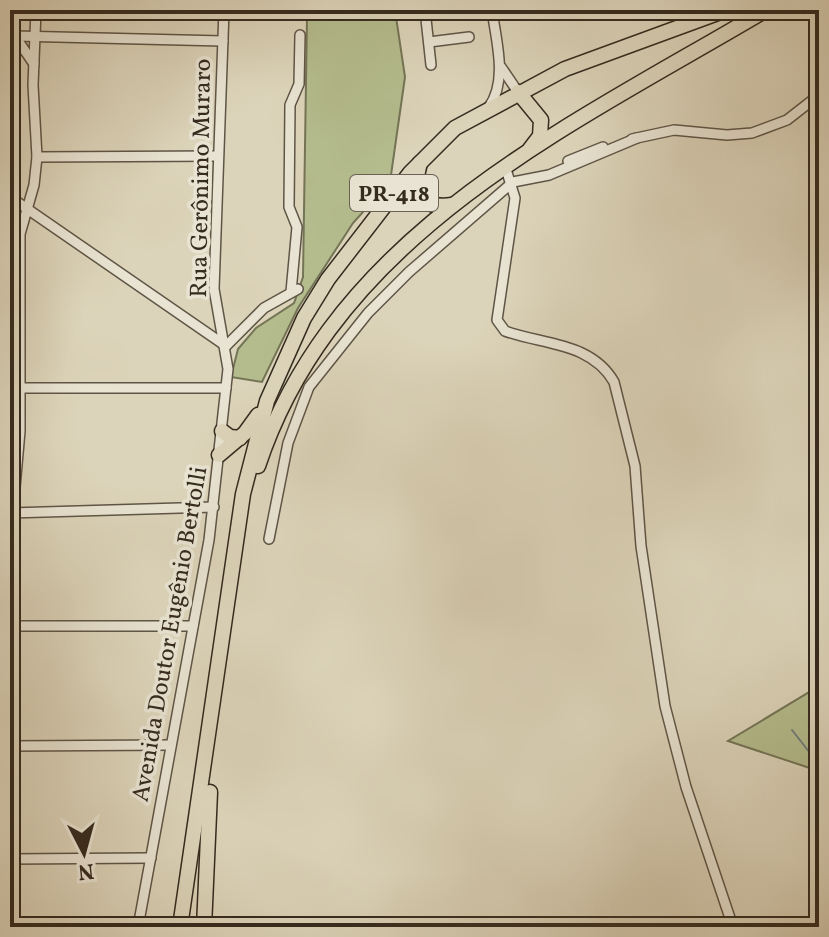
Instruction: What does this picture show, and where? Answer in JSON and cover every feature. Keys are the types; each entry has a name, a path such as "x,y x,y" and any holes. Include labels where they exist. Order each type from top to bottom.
{"highway":[{"name":"PR-418","path":"180,927 212,725 243,494 267,401 289,344 322,287 422,159 455,128 489,107 586,60 726,10"},
{"name":"PR-418","path":"238,540 265,445 300,370 356,295 452,205 505,166 766,10"},
{"path":"518,92 541,120 540,136 527,153"},
{"path":"422,159 416,180 419,195 429,204 452,205"},
{"path":"219,455 240,438 267,401"},
{"path":"222,431 230,437 240,438"},
{"path":"204,927 212,725"}],"street":[{"path":"10,544 20,243 25,207 34,185 37,157 36,10"},
{"name":"Rua Gerônimo Muraro","path":"224,10 214,289 226,346"},
{"path":"425,10 431,65"},
{"path":"489,107 497,91 499,64 492,10"},
{"path":"13,33 223,41"},
{"path":"13,33 34,64"},
{"path":"10,197 226,346 264,308 294,291 297,227 289,207 290,105 299,84 300,35"},
{"path":"429,42 469,37"},
{"path":"499,64 518,92"},
{"path":"269,539 288,443 316,375 398,282 513,182 566,166 637,138 674,130 727,135 752,133 787,120 819,95"},
{"path":"37,157 218,156"},
{"path":"505,166 513,182 511,240 497,320 505,331 557,344 587,356 608,371 614,382 635,466 641,546 665,706 689,795 733,927"},
{"name":"Avenida Doutor Eugênio Bertolli","path":"138,927 214,507 226,388 226,346"},
{"path":"15,388 226,388"},
{"path":"11,513 214,507"},
{"path":"10,626 193,626"},
{"path":"10,746 171,745"},
{"path":"10,859 151,858"}],"green space":[{"path":"351,10 395,10 405,77 390,182 353,223 298,308 262,382 231,377 238,349 256,328 294,303 303,277 307,16"},
{"path":"819,687 819,771 728,741 816,688"}],"waterway":[{"path":"792,730 810,753 819,753"}]}
